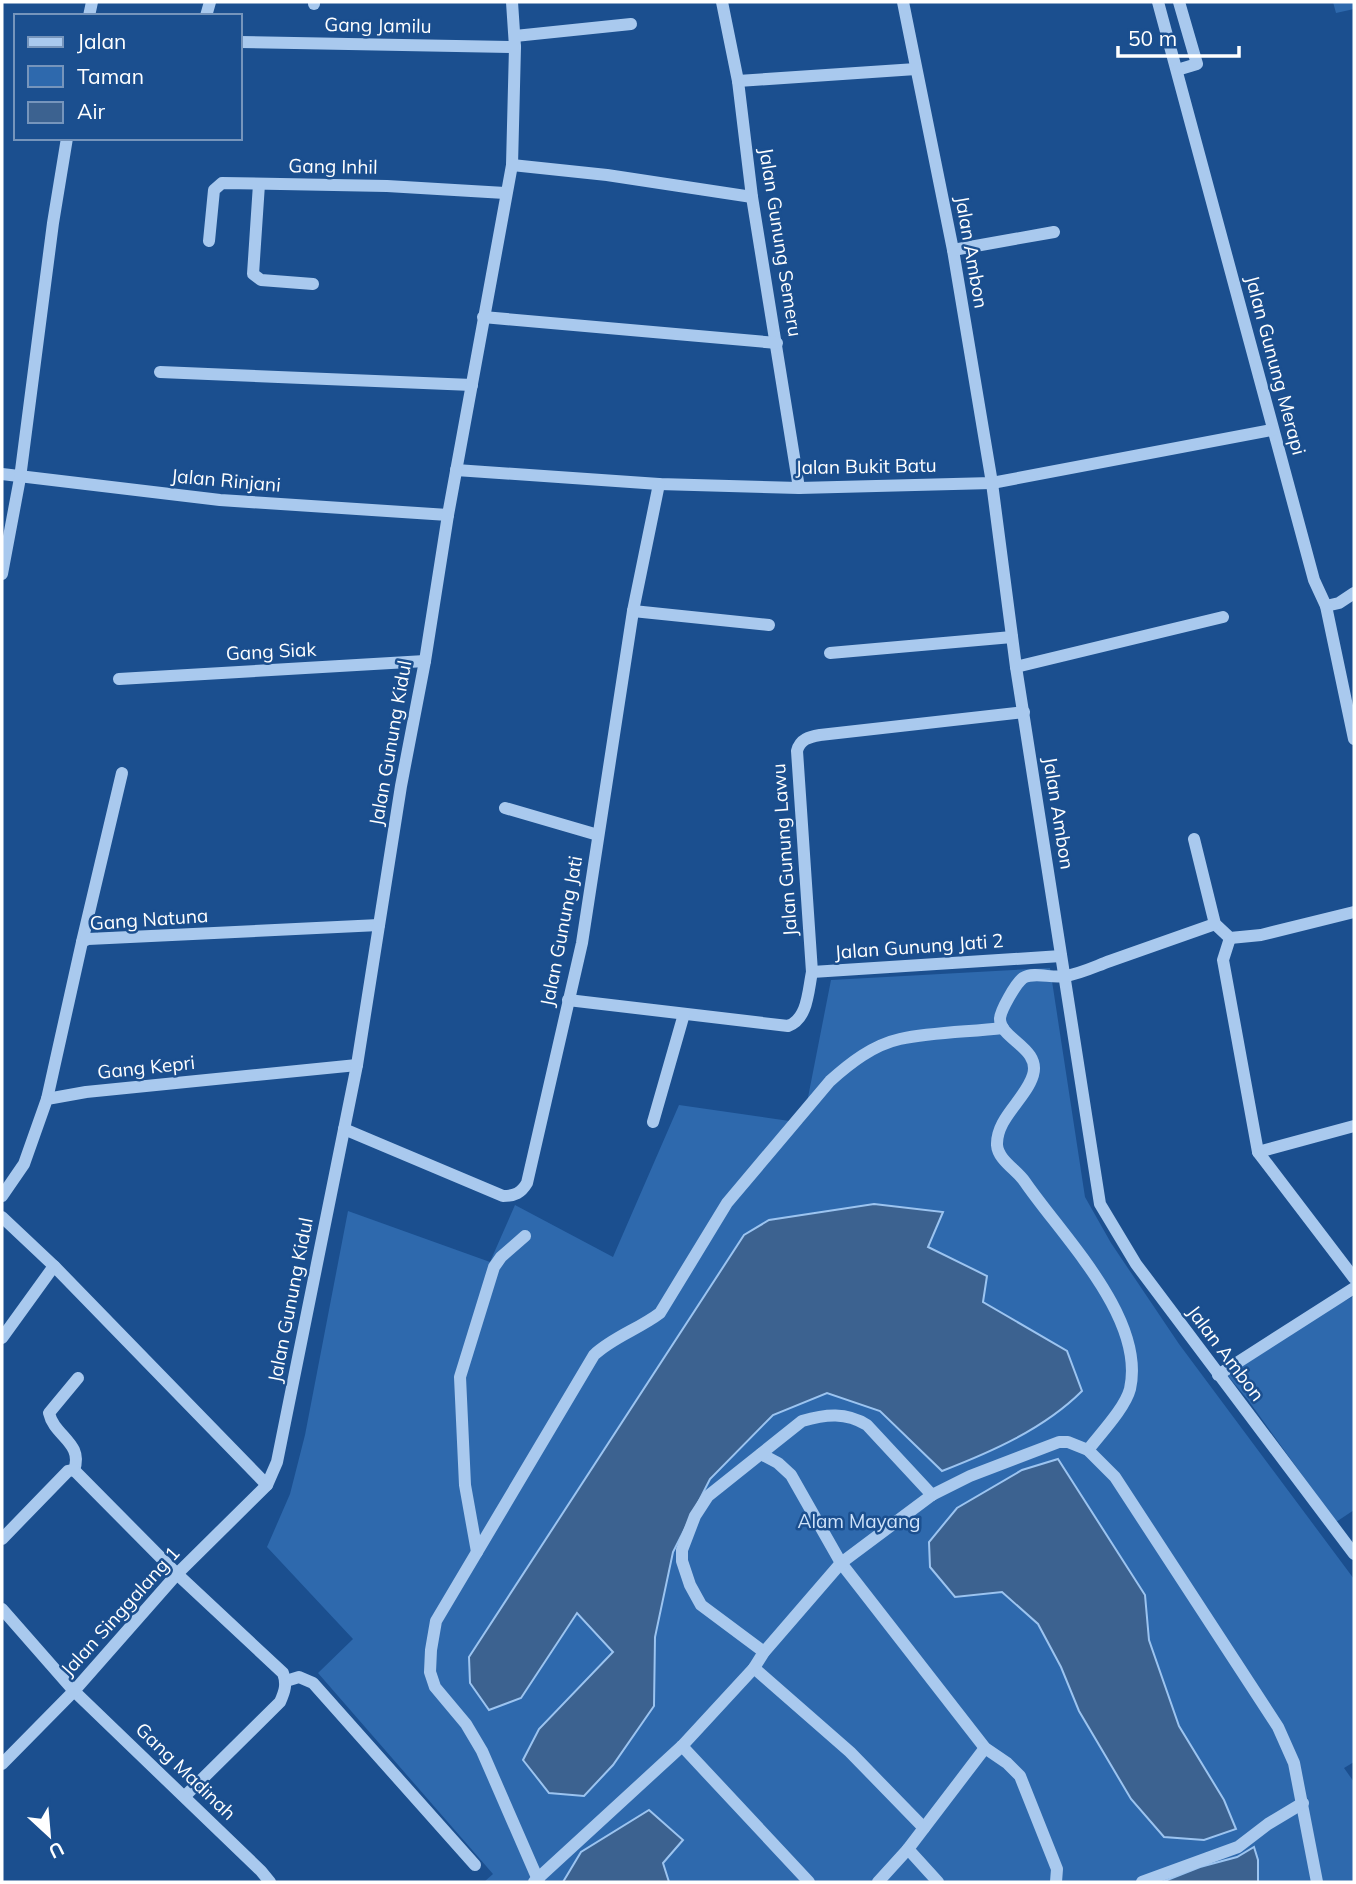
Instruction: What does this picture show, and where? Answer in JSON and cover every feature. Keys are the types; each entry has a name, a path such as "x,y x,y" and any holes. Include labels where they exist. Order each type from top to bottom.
{"street":[{"name":"Jalan Gunung Kidul","path":"267,1485 277,1462 357,1065 401,786 512,165 515,41 512,2"},
{"name":"Jalan Gunung Semeru","path":"722,2 738,81 752,197 799,488"},
{"name":"Jalan Ambon","path":"903,2 953,250 992,483 1016,667 1100,1204 1136,1264 1354,1554"},
{"name":"Jalan Gunung Merapi","path":"1158,2 1272,430 1314,580 1326,607 1354,739"},
{"path":"1177,70 1197,64 1179,2"},
{"name":"Gang Jamilu","path":"242,42 515,41 631,24"},
{"path":"738,81 916,69"},
{"path":"2,574 20,478 53,223 67,140"},
{"path":"512,165 752,197"},
{"name":"Gang Inhil","path":"209,241 215,187 222,183 387,186 505,193"},
{"path":"259,184 253,274 261,280 313,284"},
{"path":"953,250 1054,232"},
{"path":"483,317 777,343"},
{"path":"160,372 472,385"},
{"name":"Jalan Bukit Batu","path":"456,470 659,484 799,488 992,483 1272,430"},
{"name":"Jalan Rinjani","path":"2,474 220,500 448,515"},
{"name":"Jalan Gunung Jati","path":"344,1129 503,1196 512,1196 522,1191 527,1183 582,943 633,611 659,484"},
{"path":"1326,607 1339,603 1354,593"},
{"path":"633,611 769,625"},
{"path":"1016,667 1223,617"},
{"path":"830,653 1012,637"},
{"name":"Gang Siak","path":"119,679 425,661"},
{"name":"Jalan Gunung Lawu","path":"812,972 797,751 799,745 809,737 820,734 1024,712"},
{"path":"82,942 122,773"},
{"path":"505,808 598,835"},
{"path":"1194,839 1215,924 1230,938 1261,935 1354,912"},
{"path":"1088,1450 1124,1402 1130,1389 1132,1362 1112,1301 1096,1275 1022,1178 999,1153 998,1140 1005,1120 1025,1092 1035,1068 1022,1046 1003,1028 1001,1015 1009,998 1024,978 1030,975 1064,977 1215,924"},
{"name":"Gang Natuna","path":"47,1099 82,942 88,939 379,925"},
{"path":"1230,938 1223,960 1258,1152 1354,1278"},
{"name":"Jalan Gunung Jati 2","path":"568,1000 788,1026 796,1024 802,1017 812,972 1061,956"},
{"path":"653,1122 684,1014"},
{"path":"1003,1028 899,1039 850,1063 830,1081 727,1203 660,1313 645,1324 604,1345 594,1355 436,1621 430,1672 439,1695 466,1724 482,1751 537,1882 682,1746 754,1668 764,1652 841,1563 932,1495 970,1476 1059,1442 1068,1442 1088,1450 1115,1477 1278,1727 1294,1763 1317,1882"},
{"name":"Gang Kepri","path":"47,1099 357,1065"},
{"path":"2,1196 24,1164 47,1099"},
{"path":"1258,1152 1354,1126"},
{"path":"2,1217 54,1266 267,1485"},
{"path":"477,1552 465,1485 460,1377 494,1267 501,1257 525,1236"},
{"path":"2,1338 54,1266"},
{"path":"1218,1375 1354,1288"},
{"path":"74,1470 77,1462 75,1449 55,1429 49,1413 78,1378"},
{"path":"764,1652 701,1605 690,1585 682,1561 685,1540 695,1516 708,1496 802,1421 821,1415 841,1415 867,1425 932,1495"},
{"path":"761,1454 778,1463 791,1475 841,1563 985,1748 1020,1776 1057,1869 1056,1882"},
{"path":"2,1539 68,1471 74,1470"},
{"path":"74,1470 177,1574 283,1673 286,1681 280,1702 185,1796"},
{"name":"Jalan Singgalang 1","path":"2,1764 74,1690 177,1574 267,1485"},
{"name":"Gang Madinah","path":"2,1609 74,1690 270,1882"},
{"path":"754,1668 850,1752 924,1828"},
{"path":"286,1681 299,1677 313,1683 475,1865"},
{"path":"682,1746 809,1882"},
{"path":"878,1882 908,1849 985,1748"},
{"path":"1142,1882 1238,1847 1268,1824 1303,1803"},
{"path":"908,1849 939,1882"}],"green space":[{"path":"1333,2 1354,2 1354,9 1336,13"},
{"name":"Alam Mayang","path":"1050,968 1085,1197 1111,1243 1179,1344 1354,1579 1354,1762 1344,1768 1354,1782 1354,1882 484,1882 493,1874 318,1673 353,1639 267,1547 290,1494 305,1435 348,1211 490,1262 515,1205 613,1257 679,1105 803,1123 831,980"},
{"path":"1354,1296 1354,1510 1336,1522 1228,1376 1305,1322"}],"water":[{"path":"874,1204 943,1212 928,1247 987,1276 983,1302 1067,1351 1082,1391 1034,1428 942,1471 880,1411 827,1393 773,1415 710,1479 673,1552 655,1637 654,1706 613,1765 584,1796 549,1793 523,1760 539,1729 613,1652 577,1613 521,1698 489,1710 470,1683 469,1657 744,1235 769,1220"},
{"path":"1058,1459 1145,1595 1149,1640 1179,1726 1224,1800 1236,1829 1204,1840 1164,1837 1131,1799 1079,1711 1061,1667 1038,1624 1002,1592 955,1597 930,1567 929,1542 957,1508 1022,1470"},
{"path":"649,1810 683,1840 663,1863 669,1882 563,1882 581,1852"},
{"path":"1254,1847 1258,1860 1258,1882 1162,1882 1200,1867 1237,1857"}]}
